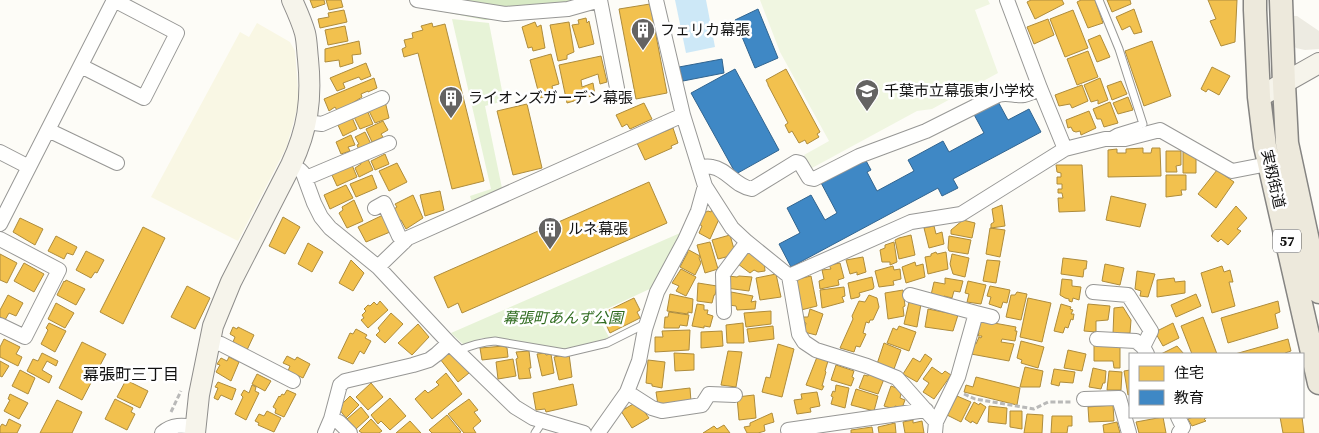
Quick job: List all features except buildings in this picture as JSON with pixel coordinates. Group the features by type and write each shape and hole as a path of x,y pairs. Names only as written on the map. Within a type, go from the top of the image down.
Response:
{"main road":[{"name":"実籾街道","path":"1255,0 1259,97 1268,164 1319,383"},
{"name":"実籾街道","path":"1281,0 1288,142 1319,292"}],"street":[{"path":"0,224 114,0 177,33 144,98 81,66"},
{"path":"162,433 174,426 184,425 195,430 199,395 212,326 231,282 235,264 291,165 299,146 308,112 310,84 305,34 292,0"},
{"path":"417,0 505,14 568,9 600,0 617,88"},
{"path":"656,0 683,115 705,186 732,228 789,276 799,334 804,342 816,350 867,366 897,378 926,410 936,427"},
{"path":"1007,0 1065,149"},
{"path":"1259,97 1319,63"},
{"path":"699,168 711,167 720,170 745,188 752,189 796,162 800,163 809,178 814,179 859,156 926,131 998,95 1005,93 1022,95 1040,88"},
{"path":"306,122 322,124 382,98"},
{"path":"378,267 407,244 408,238 602,156 683,115"},
{"path":"48,130 117,163"},
{"path":"789,276 911,222 961,214 1065,149 1106,139 1125,138 1160,130 1232,171 1268,164"},
{"path":"306,178 389,143"},
{"path":"0,152 30,167"},
{"path":"291,165 300,170 306,178 314,203 321,217 330,228 378,267 453,347 515,407 532,418 584,433"},
{"path":"598,433 627,392 639,361 647,322 657,292 688,233 698,210 705,186"},
{"path":"374,208 384,203 399,236 407,244"},
{"path":"0,239 59,270 25,337 0,325"},
{"path":"724,312 723,274 747,242"},
{"path":"1093,292 1128,295 1151,331 1145,351"},
{"path":"910,295 992,317"},
{"path":"936,427 958,377 976,313"},
{"path":"1097,339 1136,341 1145,351"},
{"path":"209,343 221,344 284,381"},
{"path":"325,433 331,419 340,385 345,381 417,367 453,347"},
{"path":"627,392 652,408 662,411 702,405 709,394 735,395"},
{"path":"1084,399 1119,398 1129,433"},
{"path":"788,430 926,410"},
{"path":"1178,418 1183,427 1179,433"},
{"path":"331,419 339,422 350,433"}],"lane":[{"path":"1099,0 1118,49 1143,124 1117,132 1106,139"},
{"path":"453,347 466,347 494,341 565,353 607,342 647,322"},
{"path":"535,433 543,421"}],"path":[{"path":"952,389 975,399 1034,409 1048,402 1068,403 1084,399"}],"shaded area":[{"path":"1290,16 1297,16 1319,31 1319,49 1305,50 1296,48 1292,43"},
{"path":"257,23 290,42 295,51 299,102 287,146 238,241 151,197 240,32 249,37"}],"green space":[{"path":"413,0 605,0 576,10 531,19 485,20 434,10"},
{"path":"760,0 988,0 990,4 975,10 998,73 932,109 917,111 812,168 804,155 829,141 780,52"},
{"path":"452,19 489,23 504,101 485,106 503,193 473,206 470,196 491,189"},
{"name":"幕張町あんず公園","path":"687,230 656,286 596,314 609,337 597,343 560,350 500,339 482,338 464,345 451,333"}],"water":[{"path":"675,0 706,0 715,47 686,53"}],"place":[{"name":"フェリカ幕張","path":"643,51"},
{"name":"千葉市立幕張東小学校","path":"867,112"},
{"name":"ライオンズガーデン幕張","path":"451,119"},
{"name":"ルネ幕張","path":"550,250"}],"district":[{"name":"幕張町三丁目","path":"131,374"}]}
